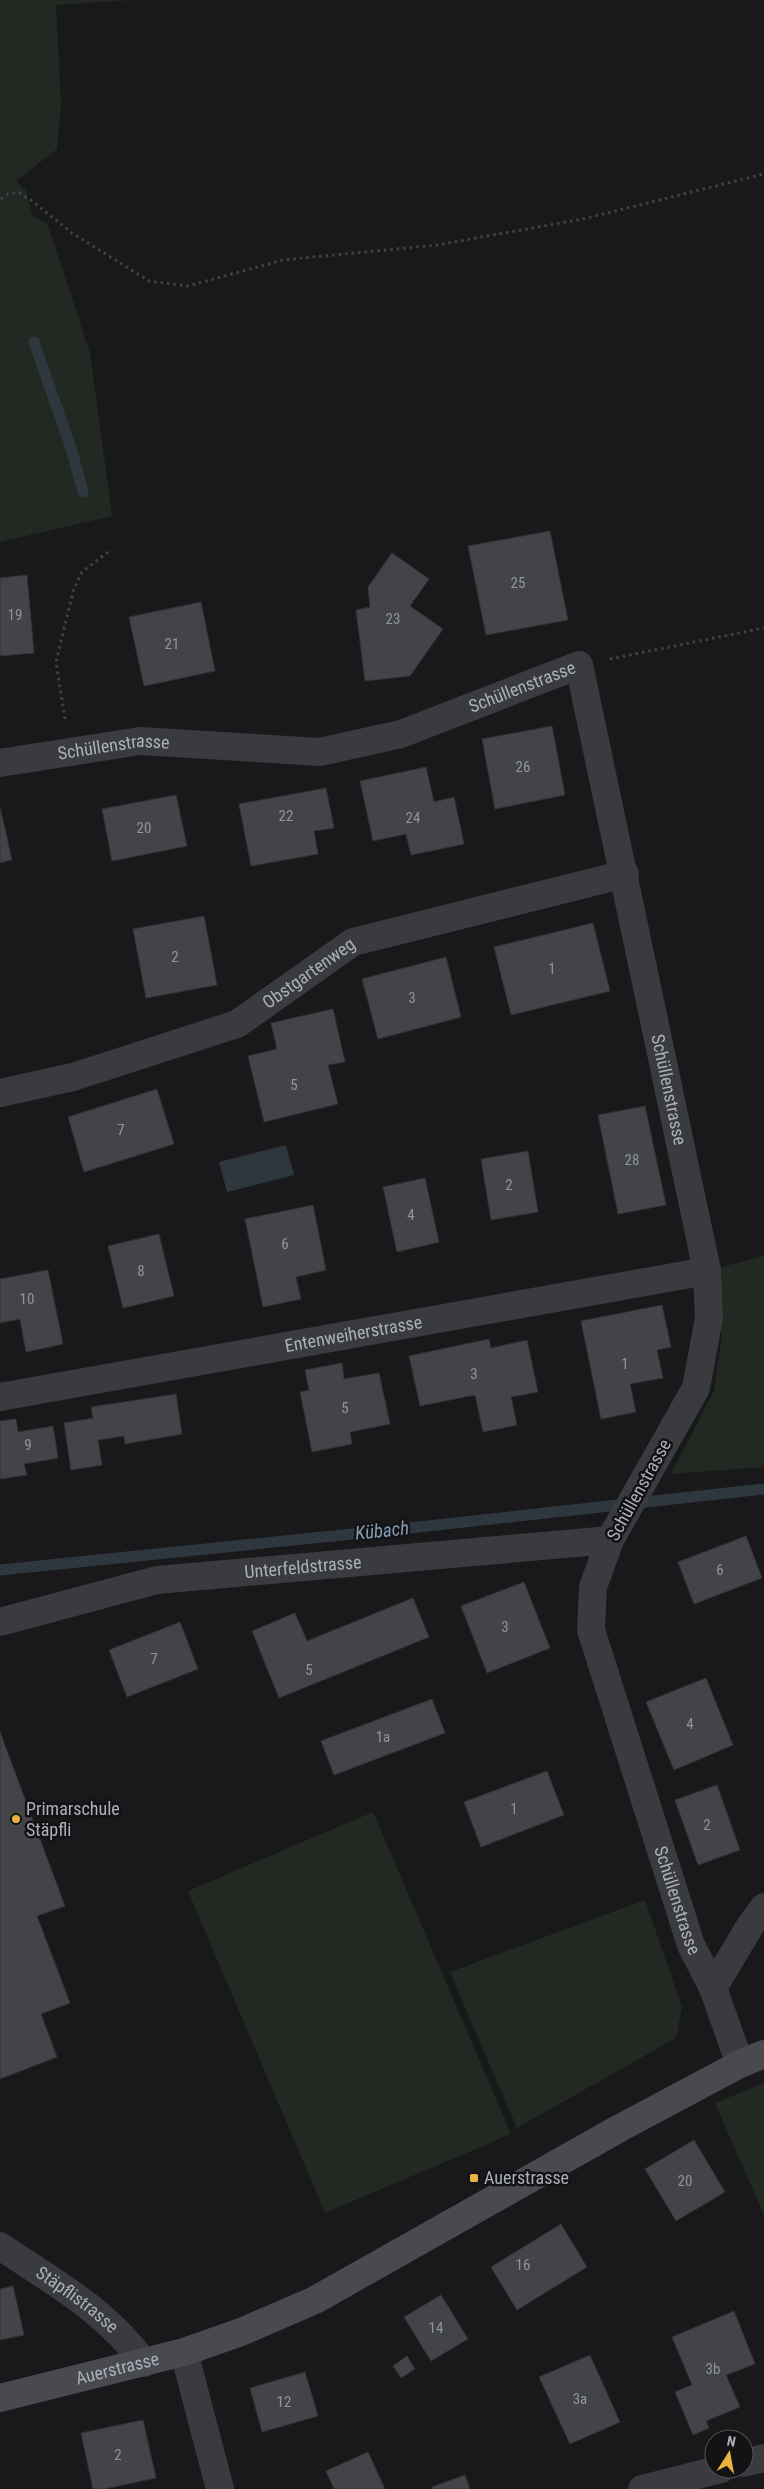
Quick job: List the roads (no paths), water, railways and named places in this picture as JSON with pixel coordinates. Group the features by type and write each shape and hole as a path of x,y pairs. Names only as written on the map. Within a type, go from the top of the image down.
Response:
{"main road":[{"name":"Auerstrasse","path":"0,2398 184,2352 241,2332 315,2300 620,2128 752,2059"}],"street":[{"name":"Schüllenstrasse","path":"0,763 140,741 320,752 401,734 579,665 625,874 707,1271 708,1318 696,1388 614,1533 592,1587 591,1630 691,1945 752,2059"},
{"name":"Obstgartenweg","path":"0,1093 73,1078 237,1024 353,942 625,874"},
{"name":"Entenweiherstrasse","path":"0,1396 707,1271"},
{"name":"Unterfeldstrasse","path":"0,1622 157,1580 614,1533"},
{"path":"713,1988 750,1926 764,1907"},
{"name":"Stäpflistrasse","path":"0,2246 95,2309 128,2340 144,2363"},
{"path":"184,2352 220,2489"},
{"path":"643,2489 704,2473"}],"waterway":[{"path":"34,342 72,451 83,492"},
{"name":"Kübach","path":"0,1570 764,1489"}],"place":[{"name":"Primarschule Stäpfli","path":"16,1819"},
{"name":"Auerstrasse","path":"474,2178"}]}
